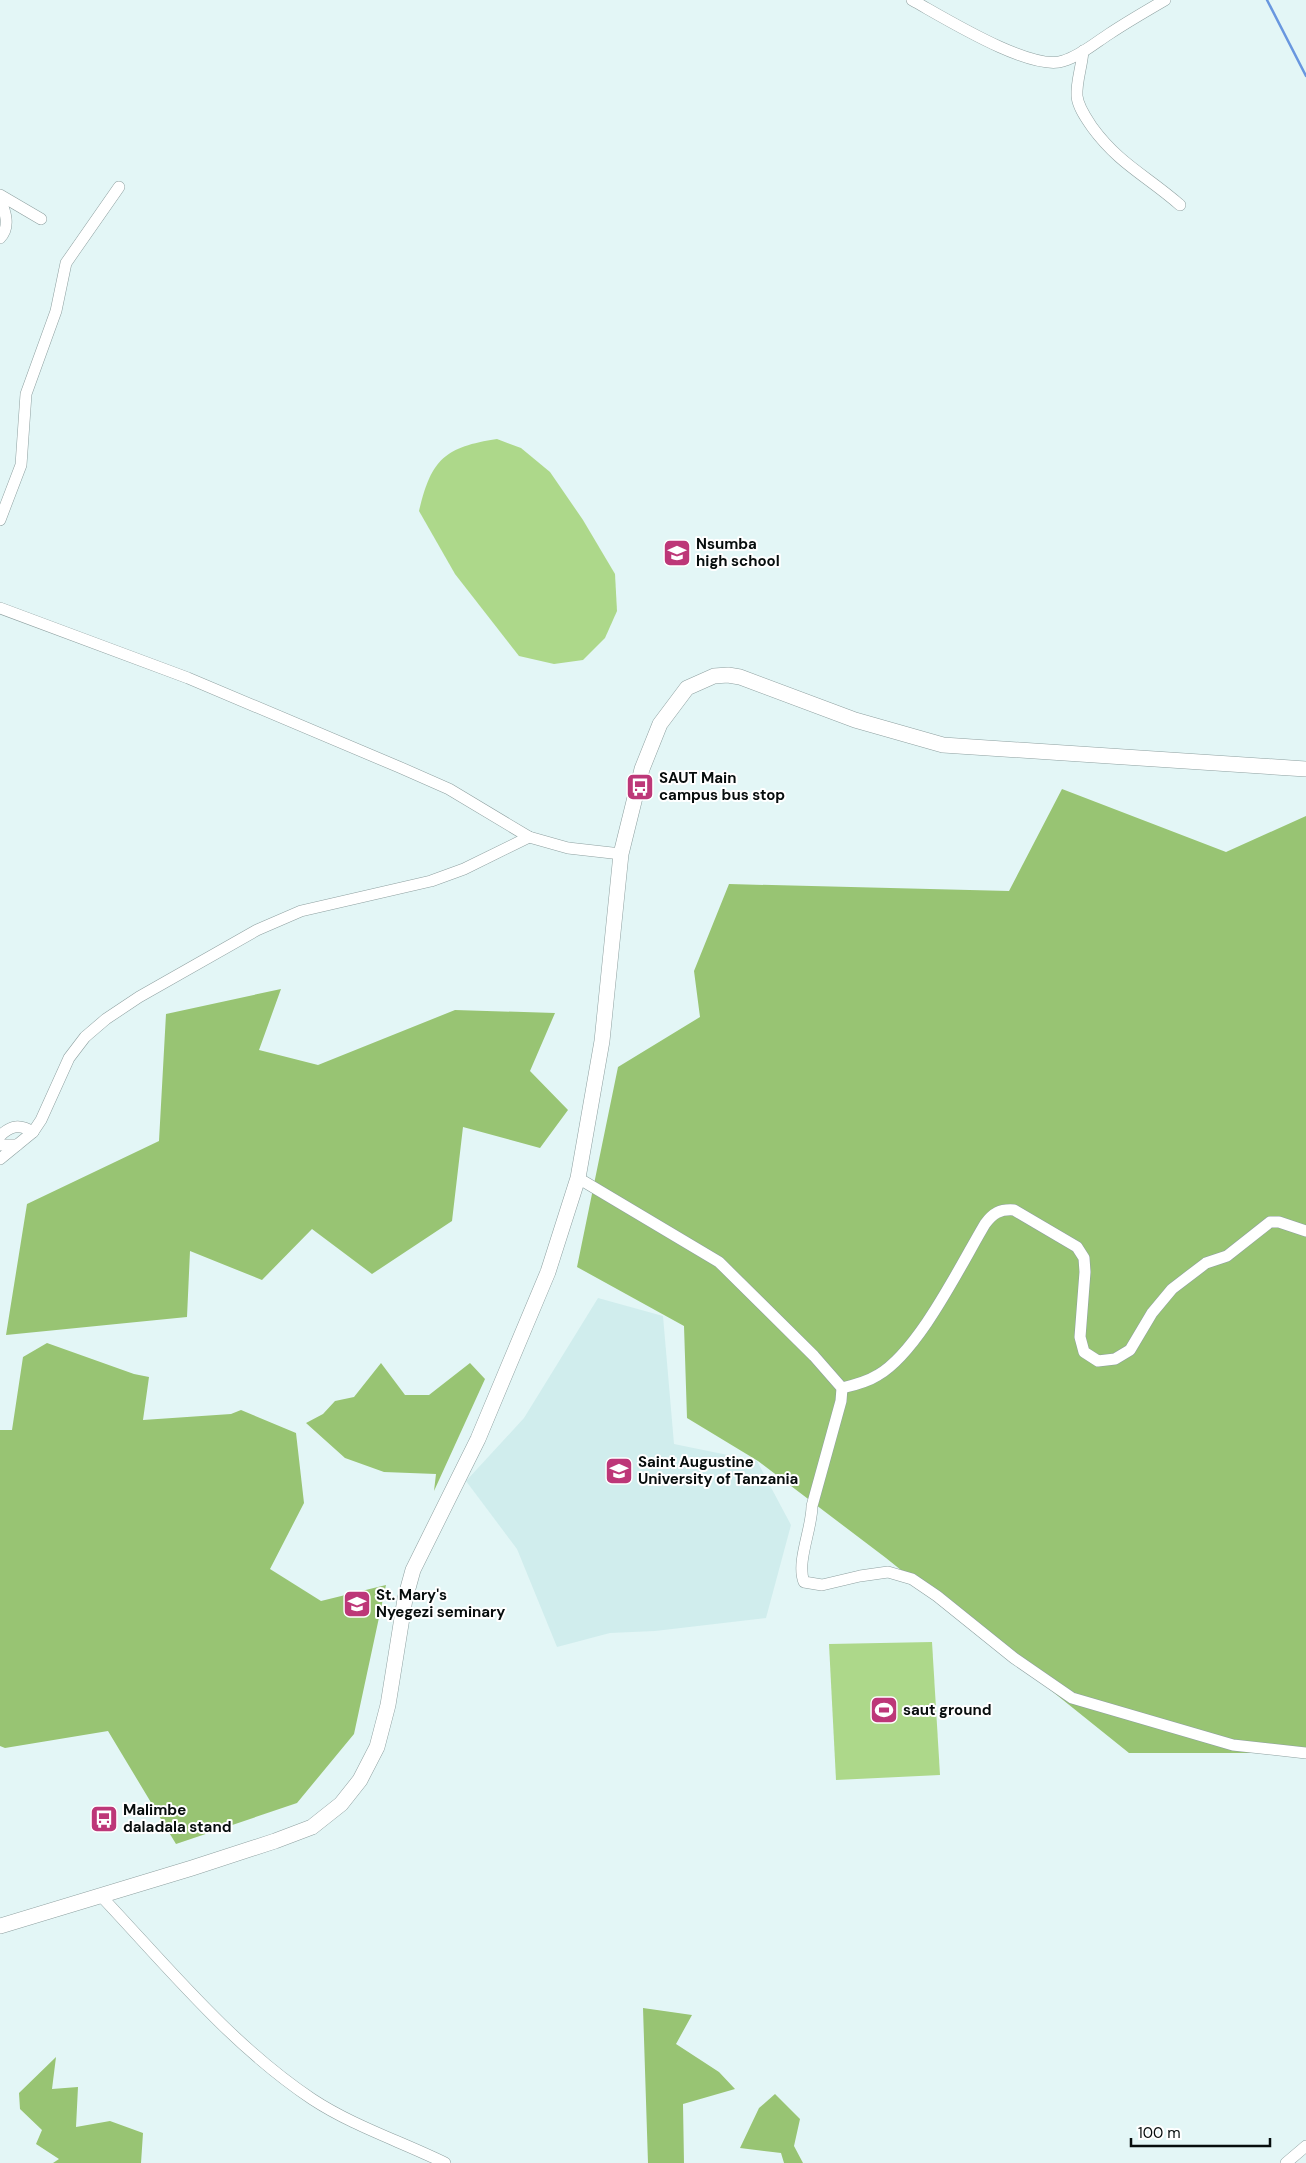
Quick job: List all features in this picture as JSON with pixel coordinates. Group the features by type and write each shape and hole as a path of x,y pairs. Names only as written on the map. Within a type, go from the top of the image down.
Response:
{"main road":[{"path":"0,1926 266,1844 312,1826 341,1804 360,1780 377,1747 388,1705 410,1577 478,1439 548,1272 578,1178 602,1042 621,854 642,769 660,724 687,688 714,676 728,675 755,681 855,720 943,745 1306,769"}],"street":[{"path":"912,0 1025,57 1054,63 1065,61 1083,51 1165,0"},
{"path":"1083,51 1076,94 1086,118 1106,147 1129,168 1156,184 1180,205"},
{"path":"0,520 21,466 26,394 56,310 66,263 119,187"},
{"path":"0,197 42,219"},
{"path":"0,197 6,217 4,234 0,238"},
{"path":"0,608 188,678 399,767 449,789 529,838 568,848 621,854"},
{"path":"0,1159 32,1132 42,1120 69,1058 85,1037 106,1019 139,998 257,930 301,911 431,881 464,869 529,838"},
{"path":"0,1136 6,1130 17,1126 24,1126 32,1132"},
{"path":"0,1145 17,1145"},
{"path":"578,1178 719,1262 814,1356 842,1388 841,1400 824,1456 812,1506 812,1518 801,1567 804,1582 822,1585 888,1572 912,1579 937,1596 1014,1658 1072,1698 1233,1744 1275,1751 1306,1753"},
{"path":"842,1388 862,1384 879,1375 899,1358 924,1325 984,1224 992,1214 1003,1210 1014,1210 1077,1247 1084,1258 1086,1272 1080,1337 1084,1352 1098,1361 1115,1359 1130,1350 1152,1313 1172,1288 1206,1262 1227,1256 1270,1222 1279,1222 1306,1232"},
{"path":"100,1894 184,1984 260,2061 313,2099 352,2122 445,2163"},
{"path":"1286,2163 1306,2146"}],"shaded area":[{"name":"Saint Augustine University of Tanzania","path":"598,1298 663,1316 674,1444 757,1461 791,1525 766,1618 655,1631 610,1633 557,1647 517,1549 466,1481 524,1418"}],"green space":[{"path":"497,439 521,448 550,472 583,520 615,574 617,611 605,638 583,660 554,664 519,656 455,574 419,511 429,479 435,467 443,458 465,446"},
{"path":"1062,789 1226,852 1306,816 1306,1753 1129,1753 886,1558 758,1461 687,1418 684,1326 577,1267 618,1067 700,1017 694,971 729,884 1009,891"},
{"path":"281,989 259,1050 318,1065 455,1010 555,1013 530,1071 568,1110 540,1148 463,1127 452,1221 372,1274 312,1229 262,1280 190,1251 187,1317 6,1335 27,1204 159,1141 166,1014"},
{"path":"47,1343 134,1374 149,1377 143,1420 231,1414 241,1410 296,1433 304,1503 270,1569 321,1601 386,1585 354,1734 297,1803 176,1844 108,1731 5,1748 0,1746 0,1430 12,1430 23,1357"},
{"path":"381,1363 405,1395 429,1395 470,1363 485,1379 434,1491 436,1474 384,1472 345,1458 306,1423 323,1414 335,1401 354,1397"},
{"name":"saut ground","path":"932,1642 940,1775 836,1780 829,1644"},
{"path":"643,2008 692,2015 676,2044 719,2072 735,2089 683,2104 684,2163 648,2163"},
{"path":"56,2057 52,2089 78,2087 76,2127 110,2121 143,2133 141,2163 53,2163 59,2159 36,2144 42,2130 20,2109 19,2093"},
{"path":"775,2094 800,2119 794,2146 803,2163 784,2163 781,2153 740,2148 759,2108"}],"waterway":[{"path":"1267,0 1306,76"}],"place":[{"name":"Nsumba high school","path":"677,553"},
{"name":"SAUT Main campus bus stop","path":"640,787"},
{"name":"Saint Augustine University of Tanzania","path":"619,1471"},
{"name":"St. Mary's Nyegezi seminary","path":"357,1604"},
{"name":"saut ground","path":"884,1710"},
{"name":"Malimbe daladala stand","path":"104,1819"}]}
